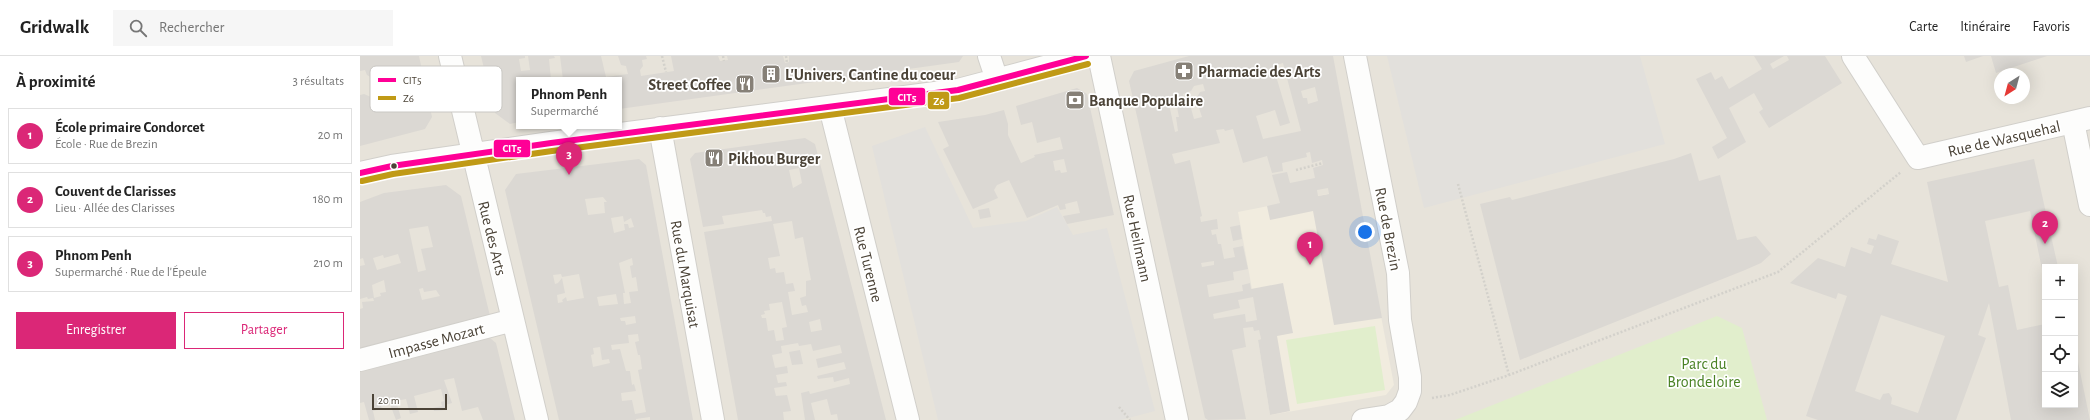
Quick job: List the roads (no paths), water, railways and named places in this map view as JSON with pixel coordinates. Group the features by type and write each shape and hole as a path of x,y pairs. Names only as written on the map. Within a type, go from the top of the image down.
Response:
{"street":[{"name":"Rue des Arts","path":"450,56 452,66"},
{"path":"989,56 997,80"},
{"path":"360,173 392,166 660,128 958,90 1086,56"},
{"name":"Rue Heilmann","path":"1099,56 1177,420"},
{"name":"Rue de Brezin","path":"1355,56 1398,273 1400,320 1410,377 1410,391 1406,402 1400,410 1389,416 1363,420"},
{"name":"Rue de Wasquehal","path":"1853,56 1918,158 2081,120"},
{"name":"Rue Turenne","path":"830,107 908,420"},
{"name":"Rue des Arts","path":"463,112 537,420"},
{"path":"2081,120 2090,204"},
{"name":"Rue du Marquisat","path":"660,128 713,420"},
{"name":"Impasse Mozart","path":"360,360 513,320"}],"place":[{"name":"Pharmacie des Arts","path":"1184,71"},
{"name":"L'Univers, Cantine du coeur","path":"771,74"},
{"name":"Street Coffee","path":"745,84"},
{"name":"Banque Populaire","path":"1075,100"},
{"name":"Pikhou Burger","path":"714,158"},
{"name":"Phnom Penh","path":"569,175"},
{"name":"Couvent de Clarisses","path":"2045,244"},
{"name":"École primaire Condorcet","path":"1310,265"}],"park label":[{"name":"Parc du Brondeloire","path":"1704,372"}]}
